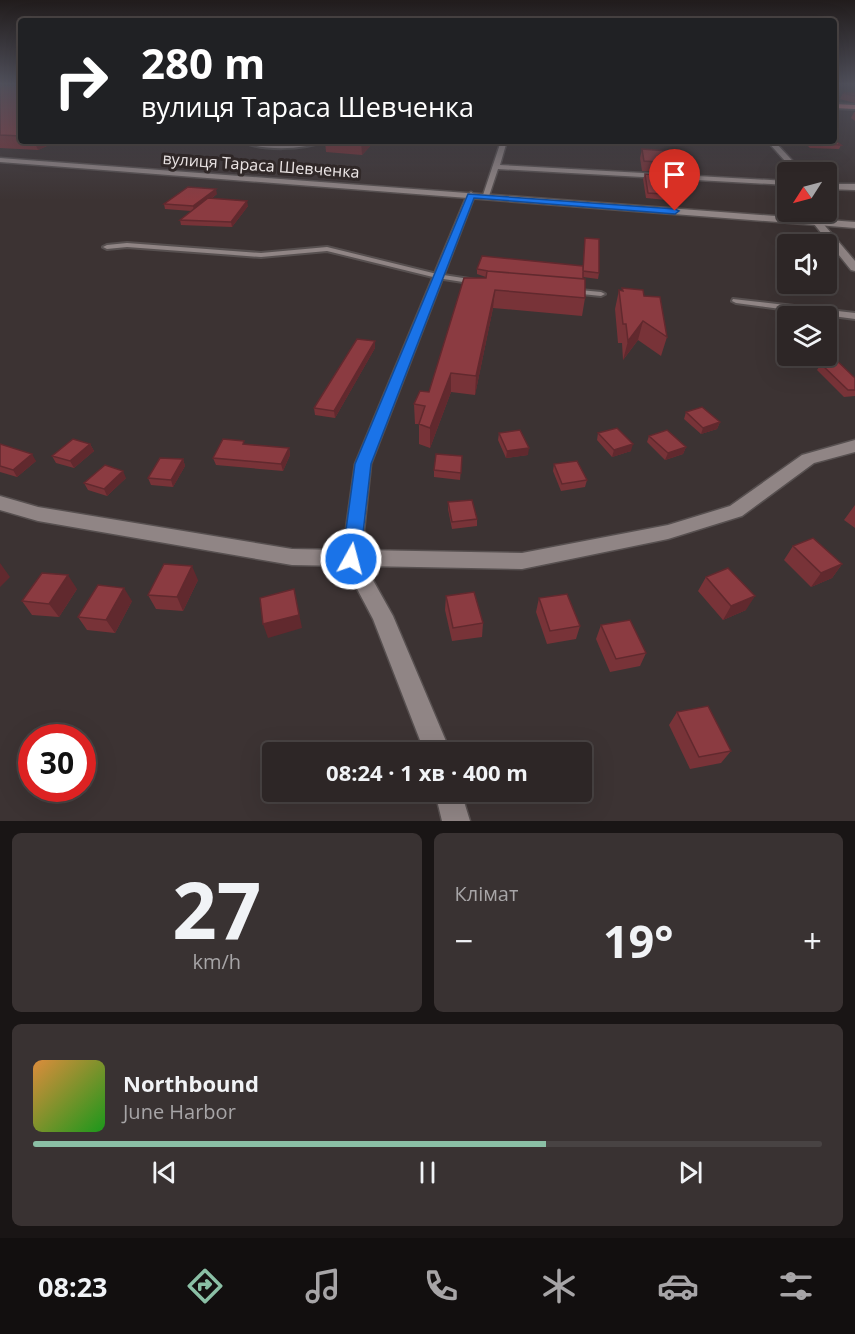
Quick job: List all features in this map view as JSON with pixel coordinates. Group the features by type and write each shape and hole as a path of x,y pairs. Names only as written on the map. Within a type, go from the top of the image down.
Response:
{"street":[{"path":"434,742 382,616 351,559 363,464 437,276 478,196 497,167 503,144"},
{"path":"773,144 790,162"},
{"name":"вулиця Тараса Шевченка","path":"0,160 777,219"},
{"path":"497,167 777,182"},
{"path":"837,186 855,187"},
{"path":"817,222 855,268"},
{"name":"вулиця Тараса Шевченка","path":"817,222 855,225"},
{"path":"0,503 38,514 292,557 522,561 668,532 736,511 808,459 855,446"},
{"path":"451,802 456,821"}],"lane":[{"path":"252,144 293,146 305,144"},
{"path":"107,247 127,245 261,255 327,249 437,276 490,284"},
{"path":"568,291 602,294"},
{"path":"736,301 855,316"}],"building":[{"path":"0,123 18,123 18,136 0,135"},
{"path":"642,149 668,151 671,163 644,161"},
{"path":"645,174 673,176 678,195 648,193"},
{"path":"188,187 216,189 193,206 164,204"},
{"path":"208,198 247,201 231,222 180,220"},
{"path":"585,238 599,239 599,273 583,271"},
{"path":"482,256 583,266 583,279 477,269"},
{"path":"487,271 585,279 585,298 495,290 476,376 451,373 430,428 419,424 425,406 414,404 420,391 429,392 464,278 486,278"},
{"path":"622,288 643,290 644,296 660,297 667,337 643,321 628,341 626,324 623,324 619,290 623,291"},
{"path":"357,339 375,341 334,411 314,408"},
{"path":"837,361 855,378 855,390 848,390 823,366 837,366"},
{"path":"702,407 720,422 703,428 686,412"},
{"path":"617,428 633,444 614,450 598,433"},
{"path":"520,430 529,448 507,451 499,433"},
{"path":"667,430 686,447 668,453 649,436"},
{"path":"73,439 90,444 70,461 52,456"},
{"path":"223,439 244,441 243,444 289,448 281,464 213,458"},
{"path":"0,444 32,454 13,470 0,466"},
{"path":"436,454 462,456 461,473 434,470"},
{"path":"160,458 183,459 171,480 148,478"},
{"path":"577,461 587,480 562,484 554,464"},
{"path":"105,465 123,471 104,489 84,483"},
{"path":"472,500 477,519 452,522 448,502"},
{"path":"813,538 842,564 821,573 793,546"},
{"path":"164,564 192,566 177,597 148,595"},
{"path":"728,568 755,596 731,606 706,577"},
{"path":"42,573 68,575 49,604 22,601"},
{"path":"98,585 124,588 106,620 78,617"},
{"path":"294,589 299,615 263,624 260,598"},
{"path":"474,592 483,623 453,628 446,596"},
{"path":"567,594 580,626 550,631 539,598"},
{"path":"630,620 646,653 616,659 601,625"},
{"path":"708,706 731,751 699,757 677,712"}],"route":[{"path":"351,559 363,464 471,195 675,211"}]}
